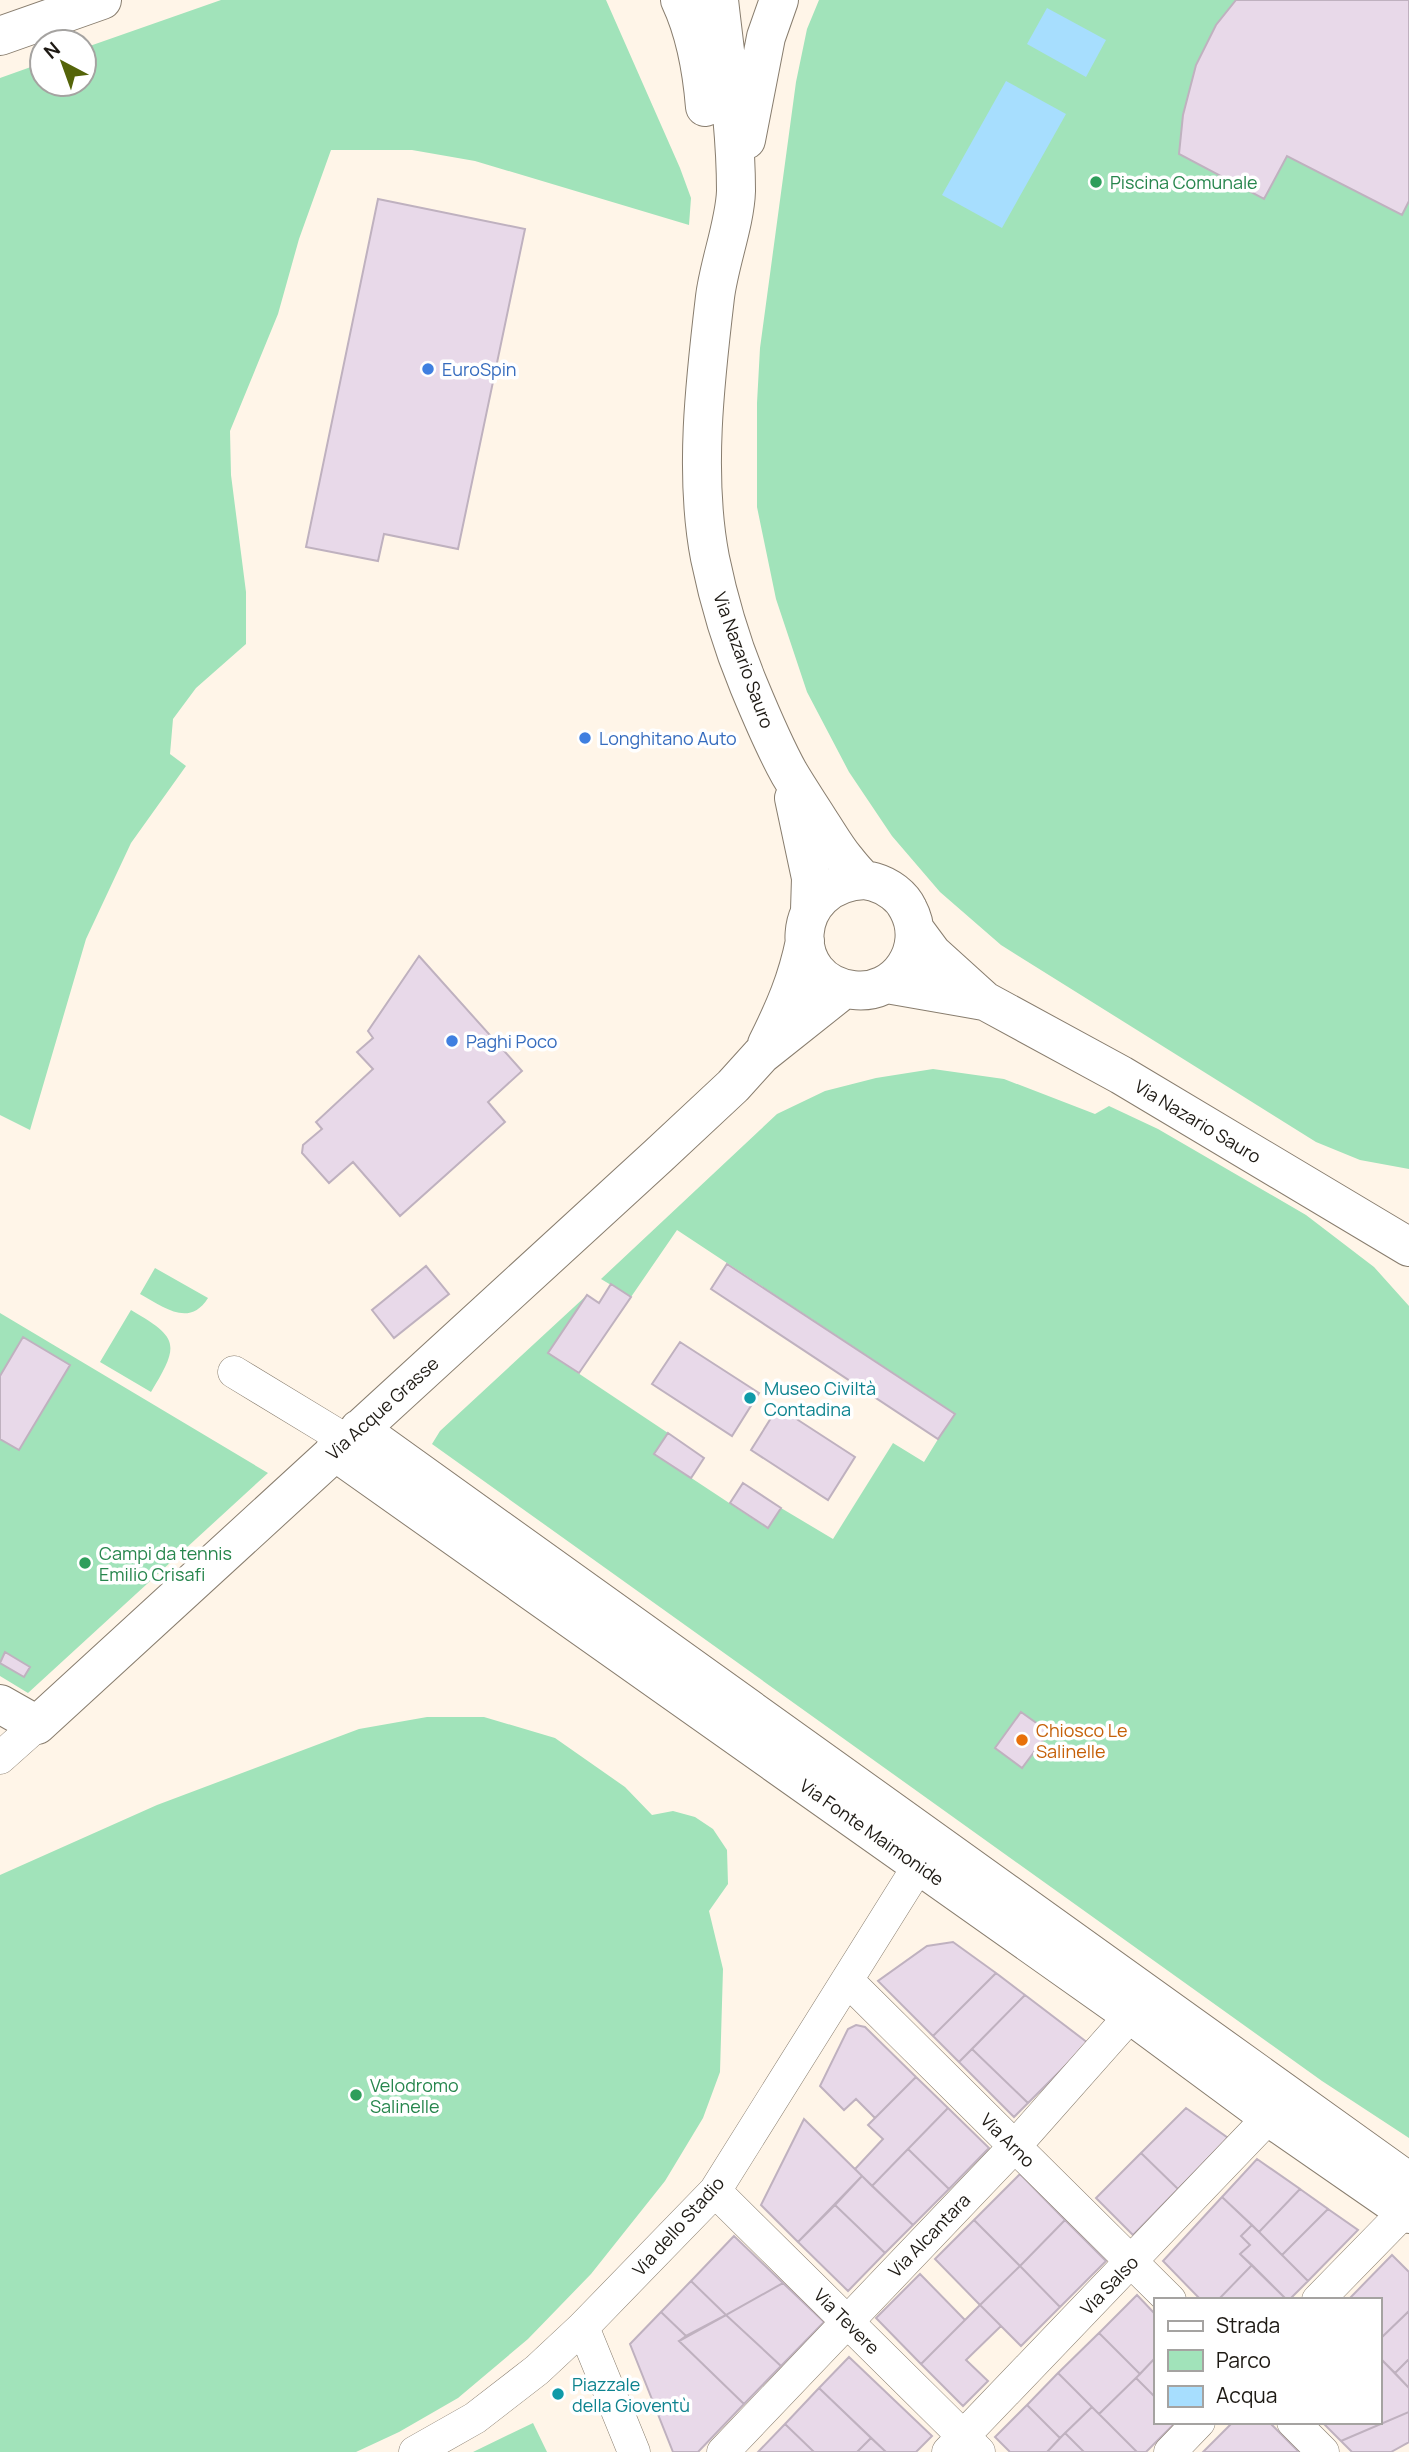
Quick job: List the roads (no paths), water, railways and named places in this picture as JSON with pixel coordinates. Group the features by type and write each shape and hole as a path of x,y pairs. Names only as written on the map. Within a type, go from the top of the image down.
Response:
{"street":[{"path":"0,36 102,0"},
{"path":"680,0 689,19 702,72 711,170 715,295"},
{"path":"719,0 736,194"},
{"path":"715,295 766,37 779,0"},
{"name":"Via Nazario Sauro","path":"715,295 702,436 703,497 709,555 722,610 749,686 788,772"},
{"path":"788,772 843,857 864,880"},
{"path":"761,1055 787,1005 798,974 807,925 810,878 804,838 788,772"},
{"path":"915,930 913,951 908,961 887,984 866,990 844,989 825,979 811,962 807,925 816,901 833,887 864,880 885,886 903,900 915,930 932,953 985,1001"},
{"path":"887,984 985,1001"},
{"path":"761,1055 844,989"},
{"name":"Via Nazario Sauro","path":"985,1001 1121,1075 1400,1235"},
{"name":"Via Acque Grasse","path":"0,1758 733,1086 761,1055"},
{"name":"Via Fonte Maimonide","path":"234,1372 346,1440 927,1854 1408,2202"},
{"path":"0,1704 37,1725"},
{"name":"Via Fonte Maimonide","path":"927,1854 1131,2015 1269,2117 1408,2202"},
{"name":"Via dello Stadio","path":"415,2452 475,2418 537,2370 583,2327 715,2191 927,1854"},
{"name":"Via Arno","path":"847,1980 1168,2298"},
{"name":"Via Alcantara","path":"723,2452 1015,2146 1131,2015"},
{"name":"Via Salso","path":"963,2447 1269,2117"},
{"name":"Via Tevere","path":"715,2191 847,2322 963,2447"},
{"path":"1320,2298 1408,2202"},
{"path":"583,2327 634,2452"},
{"path":"1170,2452 1197,2424"},
{"path":"1295,2424 1323,2452"}],"water":[{"path":"1047,8 1106,40 1086,77 1027,44"},
{"path":"1006,81 1066,114 1002,228 942,195"}],"place":[{"name":"Piscina Comunale","path":"1096,182"},
{"name":"EuroSpin","path":"428,369"},
{"name":"Longhitano Auto","path":"585,738"},
{"name":"Paghi Poco","path":"452,1041"},
{"name":"Museo Civiltà Contadina","path":"750,1398"},
{"name":"Campi da tennis Emilio Crisafi","path":"85,1563"},
{"name":"Chiosco Le Salinelle","path":"1022,1740"},
{"name":"Velodromo Salinelle","path":"356,2095"},
{"name":"Piazzale della Gioventù","path":"558,2394"}]}
